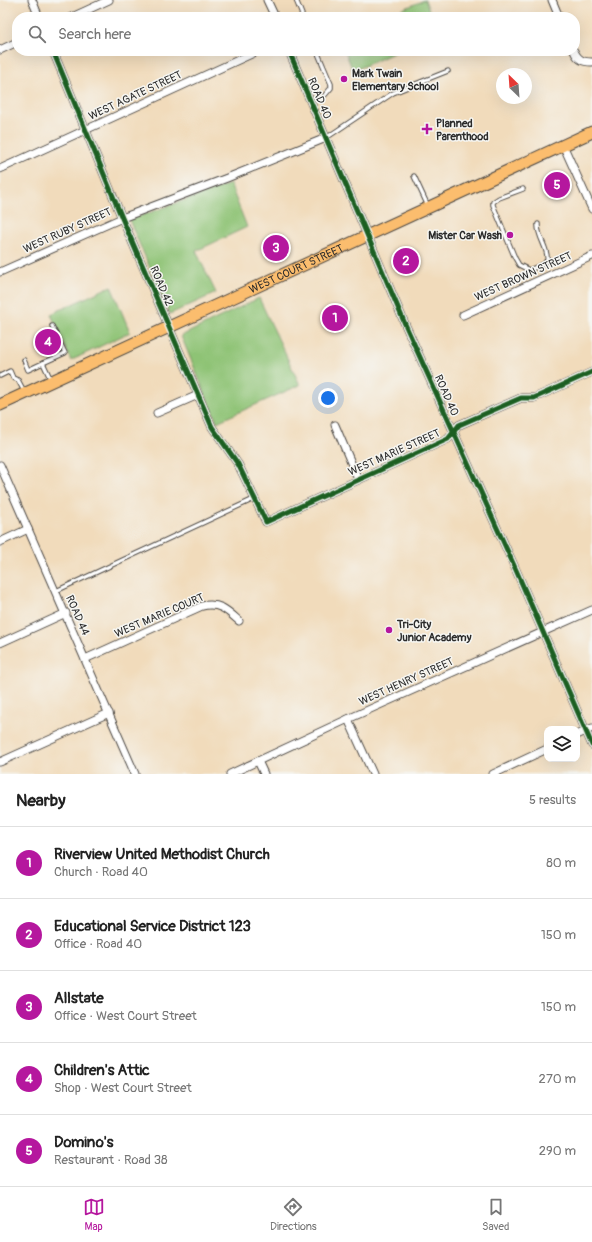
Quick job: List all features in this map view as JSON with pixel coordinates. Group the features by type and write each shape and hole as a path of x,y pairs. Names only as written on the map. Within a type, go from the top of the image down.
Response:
{"main road":[{"name":"WEST COURT STREET","path":"0,405 169,328 563,144 592,132"}],"street":[{"path":"32,0 38,12"},
{"path":"83,12 109,0"},
{"path":"267,0 273,12"},
{"path":"552,0 557,12"},
{"path":"0,50 12,44"},
{"name":"ROAD 42","path":"55,56 122,218 212,427 238,464 266,522"},
{"name":"WEST AGATE STREET","path":"0,169 247,56"},
{"name":"ROAD 40","path":"291,56 405,324 543,633 589,730 592,745"},
{"path":"576,56 582,61 592,62"},
{"name":"WEST RUBY STREET","path":"0,272 122,218 228,178 326,138"},
{"path":"563,144 592,209"},
{"name":"WEST BROWN STREET","path":"463,315 592,256"},
{"name":"WEST MARIE STREET","path":"266,522 448,439 459,425 521,398 534,398 592,372"},
{"path":"157,414 198,395"},
{"path":"335,425 358,479"},
{"name":"ROAD 44","path":"0,465 66,613 135,774"},
{"path":"0,542 28,529"},
{"name":"WEST MARIE COURT","path":"85,659 202,606 211,604 218,605 239,621"},
{"name":"WEST HENRY STREET","path":"230,774 348,719 592,610"},
{"path":"0,643 66,613"},
{"path":"0,762 108,713"},
{"path":"348,719 373,774"},
{"path":"493,774 544,750"},
{"path":"258,761 264,774"}],"lane":[{"path":"296,0 301,12"},
{"path":"319,56 331,84 331,88 325,95"},
{"path":"326,138 393,93 448,71"},
{"path":"414,176 428,207"},
{"path":"523,189 499,198 493,202 493,205 515,258 519,265 526,270 534,269 544,264 548,260 537,231 538,224"},
{"path":"24,360 28,370 65,353 52,326"},
{"path":"43,363 51,381"},
{"path":"0,376 10,371 13,378 18,380 25,393"},
{"path":"56,591 255,499"}],"green space":[{"path":"425,0 430,12 396,12"},
{"path":"347,56 387,56 353,71"},
{"path":"230,184 247,227 196,251 216,293 170,314 129,220"},
{"path":"111,286 130,332 71,361 51,314"},
{"path":"259,298 300,385 217,422 181,336"}],"cycle path":[{"path":"55,56 122,218 212,427 238,464 266,522 448,439 459,425 521,398 534,398 592,372"},
{"path":"291,56 405,324 516,570 592,745"}],"place":[{"name":"Mark Twain Elementary School","path":"344,79"},
{"name":"Planned Parenthood","path":"427,129"},
{"name":"Domino's","path":"557,185"},
{"name":"Mister Car Wash","path":"510,235"},
{"name":"Allstate","path":"276,248"},
{"name":"Educational Service District 123","path":"406,261"},
{"name":"Riverview United Methodist Church","path":"335,318"},
{"name":"Children's Attic","path":"48,342"},
{"name":"Tri-City Junior Academy","path":"389,630"}]}
